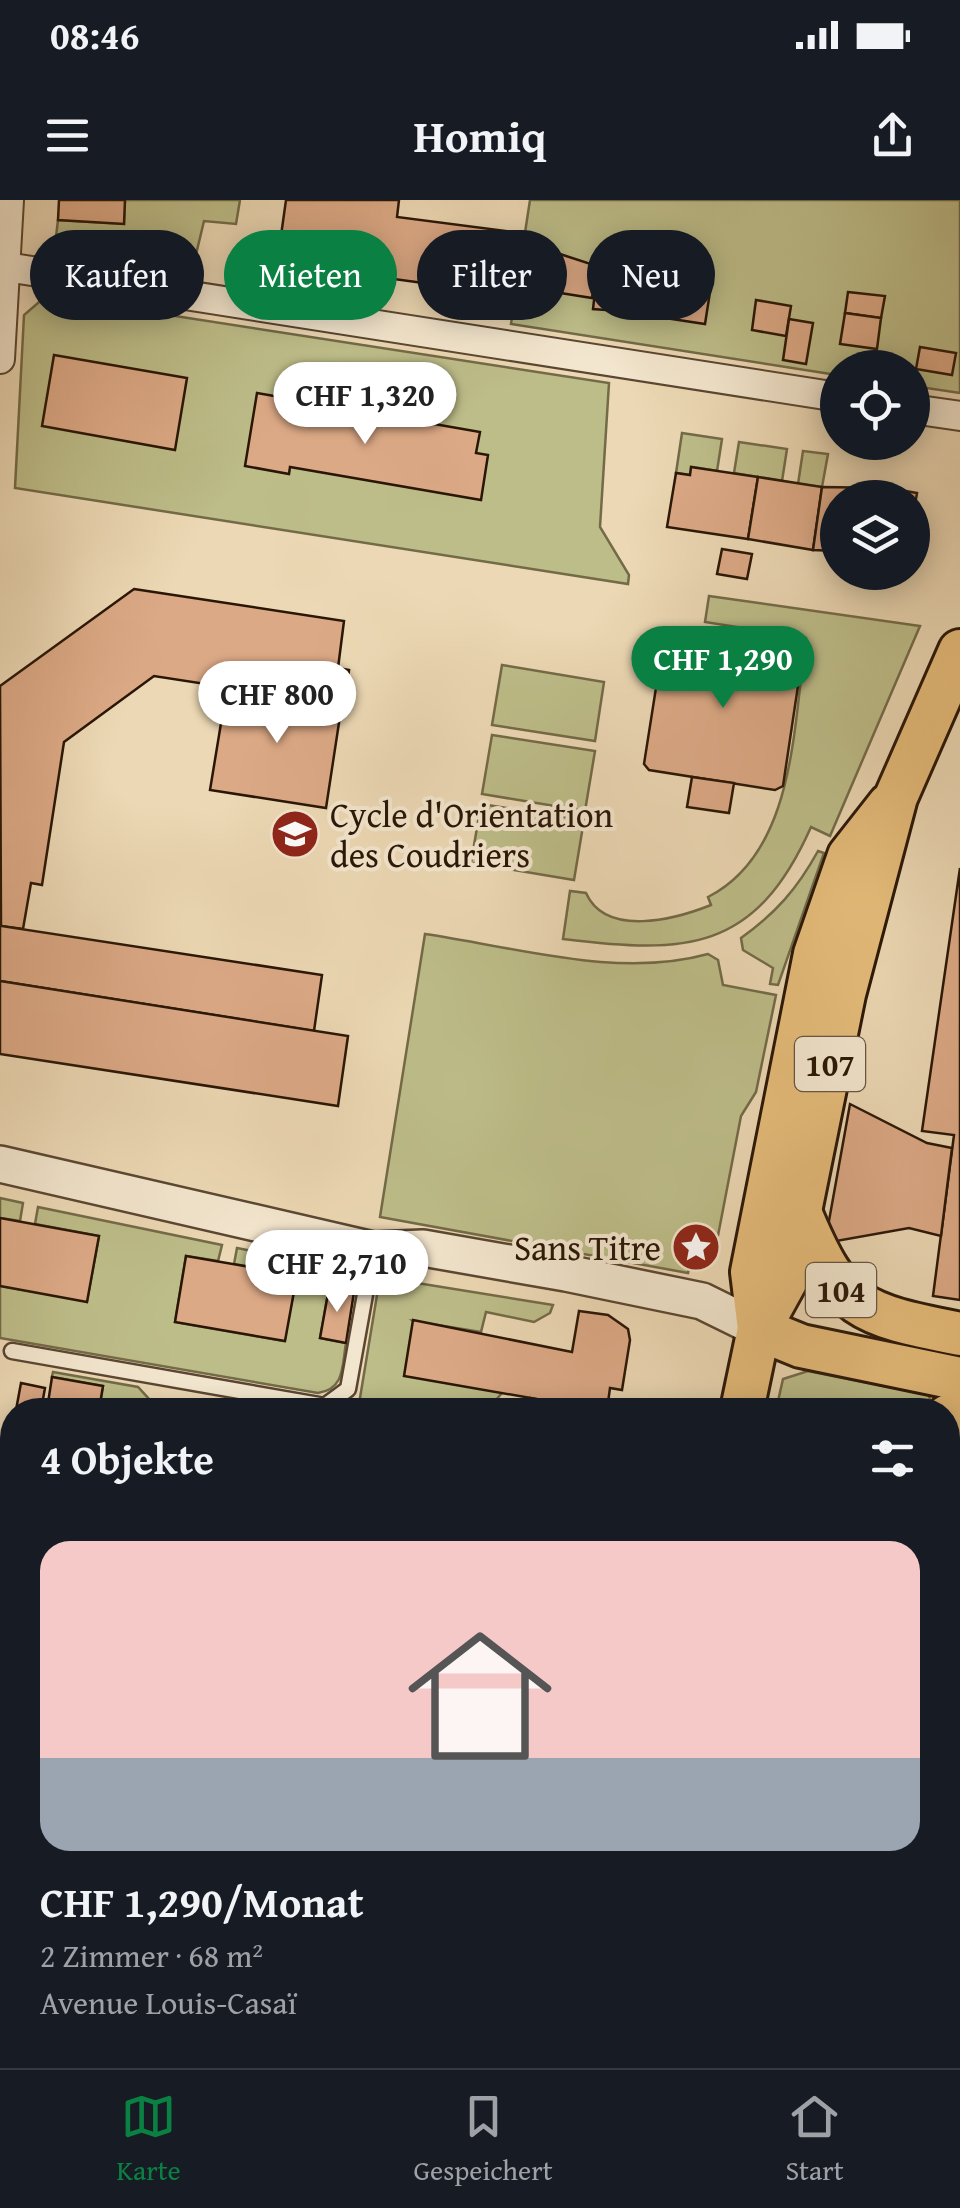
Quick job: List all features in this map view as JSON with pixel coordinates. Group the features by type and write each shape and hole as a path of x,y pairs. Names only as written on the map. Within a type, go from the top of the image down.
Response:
{"main road":[{"name":"107","path":"745,1398 760,1329 786,1280 850,966 896,797 960,651"},
{"name":"107","path":"760,1329 752,1272 815,954 849,856 861,836 896,797"},
{"name":"104","path":"800,1212 832,1278 858,1306 888,1319 960,1334"},
{"name":"104","path":"760,1329 801,1346 960,1379"}],"street":[{"path":"0,359 9,200"},
{"path":"6,267 820,394"},
{"path":"930,412 960,416"},
{"path":"0,1164 373,1250 423,1248 702,1301 760,1329"}],"lane":[{"path":"335,1398 348,1388 373,1250"},
{"path":"12,1351 279,1398"}],"green space":[{"path":"125,200 240,200 236,224 204,221 202,230 57,230 58,220 124,224"},
{"path":"530,200 960,200 960,393 930,389 930,350 820,350 820,372 511,324 512,320 567,320 567,230 525,230"},
{"path":"30,310 30,320 201,320 609,383 600,527 629,575 628,584 15,488 24,315"},
{"path":"682,433 722,439 717,471 692,467 690,475 676,473"},
{"path":"739,442 787,449 782,481 734,473"},
{"path":"803,451 820,453 820,460 827,460 820,487 798,484"},
{"path":"709,596 920,626 830,836 811,827 789,869 766,900 740,922 712,936 681,943 646,946 563,939 570,891 586,893 609,916 625,920 661,919 711,905 708,897 737,877 759,850 774,818 792,746 806,638 705,622"},
{"path":"502,665 604,682 595,741 492,725"},
{"path":"492,735 595,751 585,811 482,794"},
{"path":"481,804 584,820 574,880 471,863"},
{"path":"818,851 824,853 778,985 770,984 773,968 743,950 741,938 785,899"},
{"path":"425,934 603,962 674,961 708,954 718,960 723,985 776,995 756,1092 741,1116 716,1246 695,1244 688,1273 380,1217"},
{"path":"0,1198 23,1203 20,1221 0,1218"},
{"path":"38,1207 222,1245 218,1261 186,1256 175,1322 284,1341 297,1275 234,1264 237,1248 333,1267 320,1338 346,1343 338,1381 318,1393 0,1338 0,1286 87,1301 99,1236 35,1224"},
{"path":"380,1277 553,1305 550,1313 534,1322 486,1312 481,1332 413,1321 502,1393 498,1398 360,1398"},
{"path":"808,1371 930,1398 779,1398 783,1379"},
{"path":"53,1372 138,1387 148,1398 101,1398 103,1386 52,1377"}],"building":[{"path":"59,200 125,200 124,224 58,220"},
{"path":"286,200 399,200 397,217 498,230 417,230 417,282 397,279 397,230 282,230"},
{"path":"567,256 587,263 587,297 567,294"},
{"path":"848,292 885,296 881,318 845,313"},
{"path":"756,300 791,306 786,336 752,330"},
{"path":"845,313 881,318 877,349 840,344"},
{"path":"789,319 813,323 806,364 783,360"},
{"path":"920,347 956,353 952,375 930,371 930,350 919,350"},
{"path":"54,355 187,378 175,450 42,426"},
{"path":"257,393 480,432 476,453 488,455 481,500 290,467 289,474 245,466"},
{"path":"691,467 758,477 748,539 667,527 676,473 690,475"},
{"path":"758,477 820,487 813,550 748,539"},
{"path":"820,501 820,550 813,550"},
{"path":"722,549 752,554 747,579 717,574"},
{"path":"134,589 344,621 338,668 349,670 346,695 299,686 296,698 154,676 64,742 42,885 31,883 23,929 1,926 0,686"},
{"path":"671,633 796,652 802,659 783,786 775,790 649,770 644,764 664,637"},
{"path":"299,686 321,690 320,699 342,703 326,808 210,790 227,687 296,698"},
{"path":"692,777 734,783 729,813 687,807"},
{"path":"960,868 960,1300 933,1296 954,1135 922,1131"},
{"path":"0,913 1,926 322,975 314,1031 0,981"},
{"path":"0,981 348,1036 338,1106 0,1054"},
{"path":"850,1104 927,1143 952,1148 941,1236 909,1228 825,1243"},
{"path":"0,1218 99,1236 87,1302 0,1286"},
{"path":"186,1256 297,1275 285,1341 175,1322"},
{"path":"329,1288 354,1292 346,1343 320,1338"},
{"path":"579,1311 608,1315 628,1329 630,1340 622,1390 610,1388 609,1398 531,1398 404,1376 413,1320 572,1352"},
{"path":"52,1377 103,1386 101,1398 49,1398"},
{"path":"21,1383 45,1388 43,1398 18,1398"}],"place":[{"name":"Cycle d'Orientation des Coudriers","path":"295,834"},
{"name":"Sans Titre","path":"696,1247"}]}
